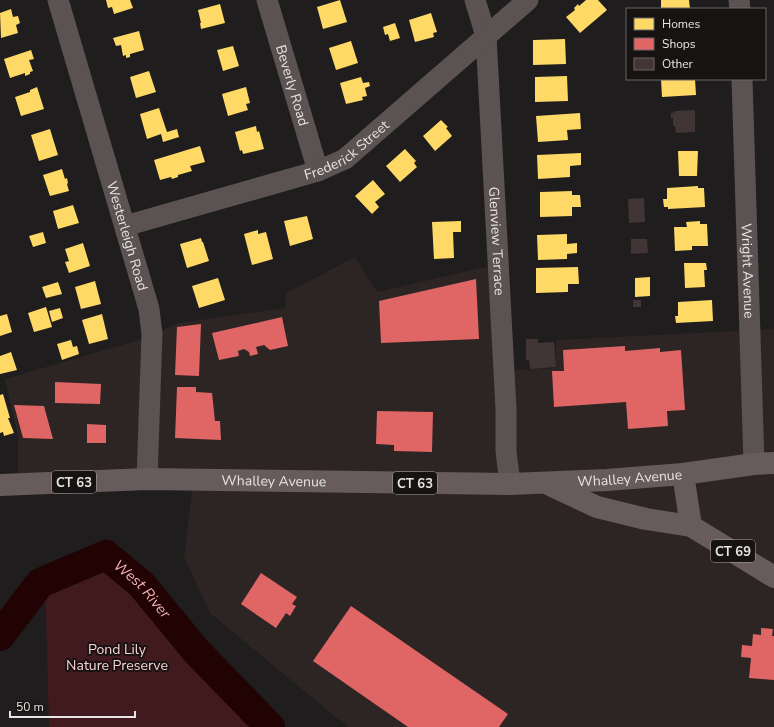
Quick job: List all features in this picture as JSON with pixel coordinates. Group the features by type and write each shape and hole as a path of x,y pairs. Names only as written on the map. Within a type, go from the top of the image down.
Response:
{"main road":[{"name":"CT 63","path":"683,474 764,463"},
{"name":"Whalley Avenue","path":"0,485 147,479 510,484 683,474 691,526"},
{"name":"Whalley Avenue","path":"547,483 597,507 646,519 691,526 774,576"}],"street":[{"name":"Westerleigh Road","path":"58,0 150,309 152,334 147,479"},
{"name":"Beverly Road","path":"267,0 318,171"},
{"name":"Glenview Terrace","path":"475,0 486,36 506,409 506,451 510,484"},
{"name":"Frederick Street","path":"125,226 318,171 345,159 528,0"},
{"name":"Wright Avenue","path":"742,80 764,463"}],"shaded area":[{"path":"355,257 377,292 494,265 500,371 556,368 556,340 774,329 774,727 348,727 210,613 184,557 193,482 18,478 18,437 5,379 139,340 179,323 285,308 286,293"}],"green space":[{"name":"Pond Lily Nature Preserve","path":"76,567 93,567 125,573 148,589 211,654 286,727 49,727 45,580"}],"building: Homes":[{"path":"106,0 130,0 133,8 114,14 112,7 108,8"},
{"path":"340,0 347,22 323,29 317,7"},
{"path":"586,0 598,0 607,10 580,33 566,17 575,10 574,8 578,4 579,6"},
{"path":"661,0 689,0 690,8 661,8"},
{"path":"220,4 225,23 201,29 198,10"},
{"path":"11,9 13,17 18,16 20,23 16,25 18,33 1,38 0,13"},
{"path":"431,13 437,32 433,33 434,37 415,42 409,20"},
{"path":"395,23 400,38 390,41 388,34 385,35 383,27"},
{"path":"139,31 144,50 130,54 130,57 126,58 126,55 123,56 121,45 116,46 113,38"},
{"path":"565,39 566,64 533,65 533,40"},
{"path":"351,41 358,63 336,70 329,48"},
{"path":"233,46 239,66 223,71 217,50"},
{"path":"31,50 34,59 29,60 33,71 25,76 25,73 10,78 4,59"},
{"path":"149,71 156,92 136,98 130,77"},
{"path":"567,76 568,101 535,102 535,77"},
{"path":"361,77 363,83 369,82 370,86 365,88 367,96 362,97 363,100 346,104 340,83"},
{"path":"661,80 695,80 696,95 662,97"},
{"path":"37,87 44,109 21,116 15,97 30,92 30,90"},
{"path":"246,87 250,103 246,104 248,110 228,116 222,94"},
{"path":"159,108 167,132 177,129 179,137 163,142 161,134 147,139 140,114"},
{"path":"580,113 581,129 567,130 568,140 538,142 536,116"},
{"path":"441,120 448,127 446,128 452,136 435,151 423,136"},
{"path":"256,126 264,149 243,154 242,150 240,151 235,132"},
{"path":"50,129 58,155 39,161 31,135"},
{"path":"200,146 205,162 190,166 192,171 178,175 178,177 160,180 154,160"},
{"path":"405,149 416,161 414,163 417,167 400,182 386,166"},
{"path":"678,151 698,151 697,176 679,176"},
{"path":"581,153 581,165 570,166 570,177 538,179 537,155"},
{"path":"62,169 65,179 67,178 69,191 50,196 43,175"},
{"path":"373,180 385,194 375,202 379,207 372,214 355,196"},
{"path":"698,186 698,188 704,188 705,207 668,209 668,207 664,207 663,199 667,199 667,188"},
{"path":"572,191 572,195 580,195 581,207 572,207 572,216 540,217 540,192"},
{"path":"73,205 79,223 58,229 53,211"},
{"path":"307,216 313,239 290,246 284,221"},
{"path":"461,221 461,232 453,232 454,258 434,259 432,222"},
{"path":"700,221 700,224 707,224 708,246 692,246 692,250 675,251 674,227 687,227 686,222"},
{"path":"258,230 258,234 266,232 273,259 252,265 244,234"},
{"path":"43,232 46,243 33,247 29,236"},
{"path":"567,234 567,244 577,243 577,253 567,254 567,259 538,260 537,235"},
{"path":"201,238 209,261 187,268 180,244"},
{"path":"83,243 90,266 69,273 65,262 69,261 65,249"},
{"path":"684,263 706,263 707,270 704,270 705,287 685,288"},
{"path":"578,267 579,284 568,284 568,292 536,293 536,268"},
{"path":"650,277 650,296 635,297 635,278"},
{"path":"218,278 225,300 199,308 192,286"},
{"path":"95,281 101,304 81,309 75,287"},
{"path":"58,282 62,294 46,298 42,287"},
{"path":"712,300 713,321 676,323 675,316 678,316 678,302"},
{"path":"46,307 52,327 34,332 28,313"},
{"path":"60,308 63,318 52,322 49,311"},
{"path":"7,314 12,332 0,336 0,316"},
{"path":"102,314 108,339 89,344 82,320"},
{"path":"71,340 73,347 77,346 79,354 62,360 57,344"},
{"path":"11,352 17,370 0,374 0,356"},
{"path":"3,394 10,418 8,418 14,433 4,436 3,432 0,433 0,395"}],"building: Shops":[{"path":"476,279 479,339 381,343 379,301"},
{"path":"282,317 288,346 270,350 264,345 256,347 258,354 250,356 249,352 244,349 238,351 239,356 219,360 212,333"},
{"path":"201,324 199,376 175,375 177,327"},
{"path":"625,346 625,351 660,348 660,352 681,350 685,410 667,411 668,426 628,429 626,402 554,407 552,371 564,371 563,350"},
{"path":"55,382 101,384 100,404 55,403"},
{"path":"177,387 196,387 196,392 212,393 215,421 220,421 221,440 175,438"},
{"path":"14,405 44,406 53,439 23,438"},
{"path":"377,411 433,412 432,452 394,451 394,445 376,444"},
{"path":"87,424 106,425 106,443 87,443"},
{"path":"261,573 297,597 292,604 296,606 290,616 286,613 276,628 241,604"},
{"path":"351,606 508,714 499,727 408,727 313,661"},
{"path":"761,628 773,629 774,680 749,678 751,658 741,657 742,645 752,646 753,634 761,635"}],"building: Other":[{"path":"695,110 695,132 676,133 675,126 673,126 673,118 671,118 671,113 675,111"},
{"path":"644,198 645,222 629,223 628,199"},
{"path":"631,239 647,239 648,253 631,254"},
{"path":"633,300 641,300 641,307 633,307"},
{"path":"526,339 538,339 538,343 554,342 556,367 530,369 529,360 526,360"}],"waterway":[{"name":"West River","path":"0,636 40,583 106,555 141,584 197,652 270,727"}]}
